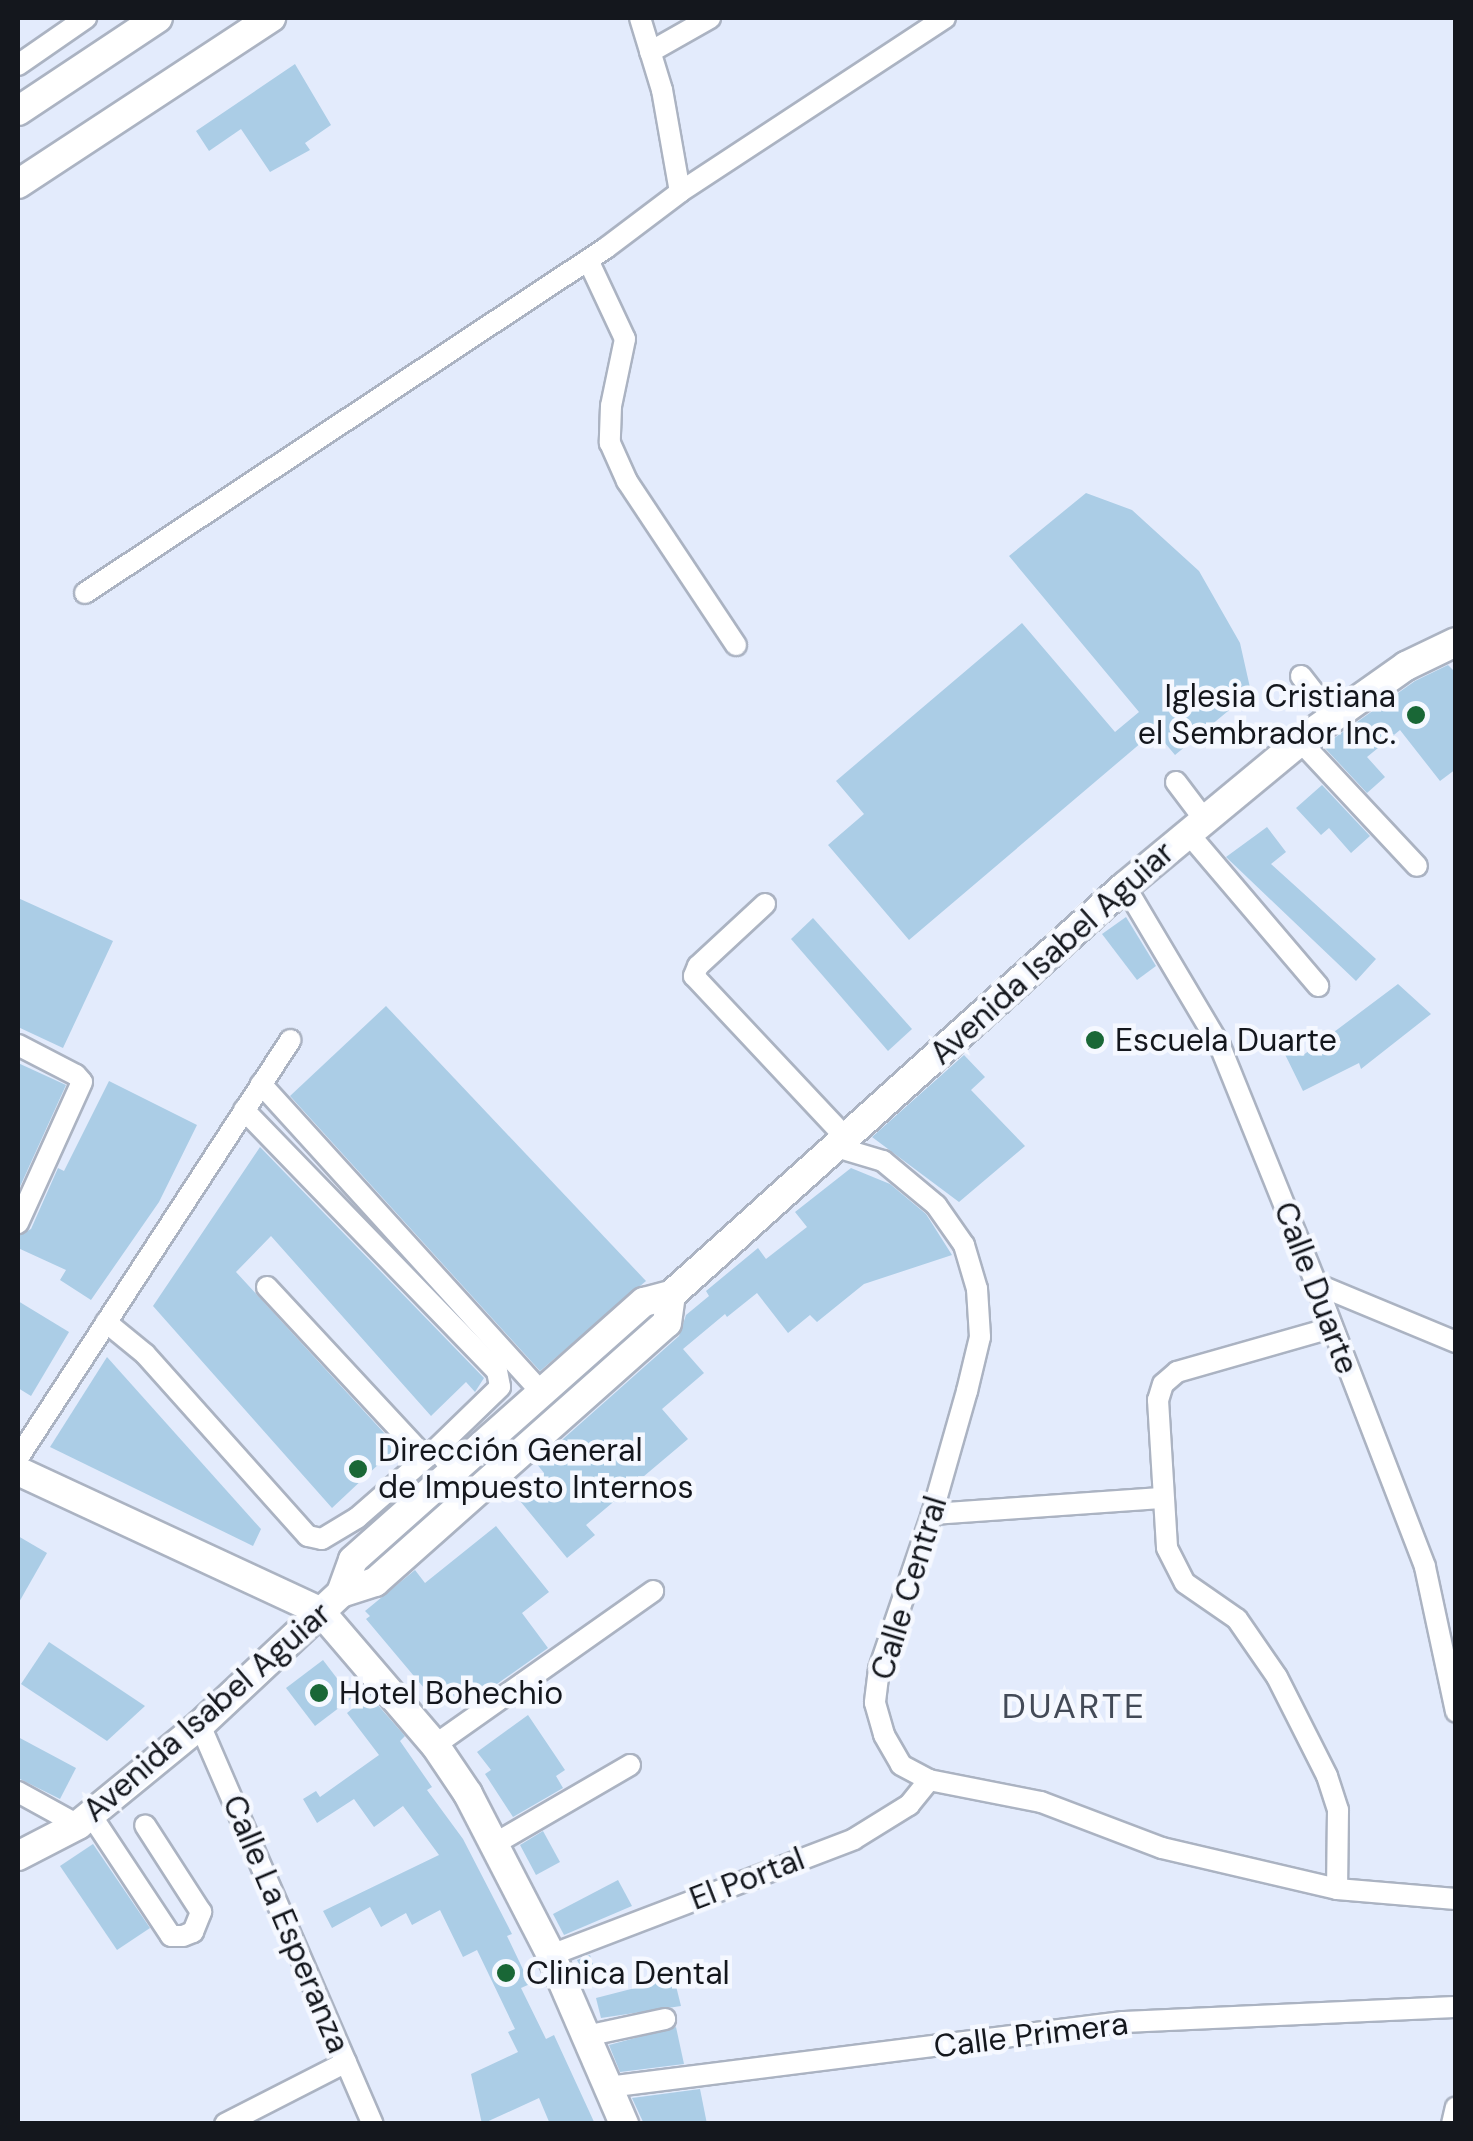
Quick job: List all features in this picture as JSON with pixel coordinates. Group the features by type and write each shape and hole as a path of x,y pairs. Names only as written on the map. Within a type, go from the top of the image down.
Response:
{"main road":[{"path":"18,112 158,18"},
{"path":"18,184 271,18"},
{"name":"Avenida Isabel Aguiar","path":"331,1602 353,1560 438,1459 541,1392 644,1302 671,1295 1125,886 1300,741 1406,666 1456,642"},
{"name":"Avenida Isabel Aguiar","path":"18,1856 84,1820 200,1724 331,1602 375,1582 667,1322 671,1295"},
{"path":"541,1392 560,1415"},
{"path":"18,1471 331,1602 435,1745 496,1842 551,1955 624,2124"}],"street":[{"path":"18,65 86,18"},
{"path":"640,18 662,90 680,192"},
{"path":"650,52 710,18"},
{"path":"84,592 588,260 680,192 945,18"},
{"path":"588,260 624,339 611,406 610,443 627,480 736,645"},
{"path":"1301,676 1333,717"},
{"path":"1300,741 1417,866"},
{"path":"1176,782 1196,826 1318,986"},
{"name":"Calle Duarte","path":"1125,886 1220,1046 1316,1284 1425,1567 1456,1712"},
{"path":"765,904 698,966 694,976 841,1142"},
{"path":"18,1458 291,1040"},
{"path":"18,1045 76,1074 82,1082 18,1223"},
{"path":"261,1084 541,1392"},
{"path":"106,1322 145,1354 308,1536 322,1539 438,1459 500,1387 497,1372 244,1110"},
{"name":"Calle Central","path":"841,1142 883,1161 936,1204 964,1245 978,1289 980,1336 932,1514 879,1669 875,1702 884,1735 901,1765 929,1780 1040,1802 1162,1848 1337,1889 1456,1899"},
{"path":"1316,1284 1456,1342"},
{"path":"267,1287 438,1459"},
{"path":"1331,1328 1170,1377 1158,1400 1166,1548 1186,1583 1238,1619 1253,1637 1326,1776 1338,1810 1337,1889"},
{"path":"932,1514 1161,1498"},
{"path":"435,1745 654,1592"},
{"name":"Calle La Esperanza","path":"200,1724 372,2124"},
{"path":"496,1842 630,1765"},
{"name":"El Portal","path":"551,1955 854,1839 909,1805 929,1780"},
{"path":"18,1792 84,1820 171,1936 182,1936 192,1932 201,1912 145,1824"},
{"name":"Calle Primera","path":"608,2087 1122,2022 1456,2007"},
{"path":"586,2036 666,2019"},
{"path":"226,2124 346,2062"},
{"path":"1452,2124 1456,2107"}],"building":[{"path":"295,64 331,125 305,143 310,150 270,172 241,129 209,151 196,131"},
{"path":"1086,493 1132,510 1199,571 1240,643 1251,692 1175,755 1155,731 909,940 828,845 864,814 836,781 1022,623 1115,732 1139,712 1009,556"},
{"path":"1448,665 1456,673 1456,769 1440,781 1400,730 1367,757 1385,777 1367,793 1323,746 1415,681"},
{"path":"1322,785 1370,836 1351,853 1329,828 1321,835 1296,808"},
{"path":"1267,827 1286,852 1271,864 1376,959 1356,981 1226,857"},
{"path":"18,898 113,941 63,1048 18,1027"},
{"path":"1126,917 1156,966 1137,980 1102,934"},
{"path":"813,918 912,1029 888,1051 791,939"},
{"path":"1398,984 1431,1014 1361,1069 1359,1063 1303,1091 1275,1034 1279,1031 1302,1056"},
{"path":"386,1006 646,1281 540,1371 290,1096"},
{"path":"964,1055 985,1077 971,1090 1025,1146 959,1202 872,1137"},
{"path":"18,1063 66,1085 18,1191"},
{"path":"109,1081 197,1125 159,1202 91,1300 60,1280 66,1270 18,1248 18,1236 31,1229 58,1168 64,1171"},
{"path":"260,1147 484,1378 475,1392 466,1382 431,1416 271,1236 236,1272 397,1447 332,1508 153,1306"},
{"path":"851,1168 890,1184 926,1214 952,1255 864,1284 817,1322 810,1315 788,1333 757,1293 727,1317 725,1314 683,1349 704,1373 662,1409 688,1439 586,1525 595,1535 567,1558 516,1496 544,1473 536,1463 679,1336 686,1315 709,1296 706,1291 758,1248 766,1259 807,1227 795,1212"},
{"path":"18,1301 69,1332 31,1396 18,1388"},
{"path":"107,1357 261,1529 253,1546 50,1447"},
{"path":"496,1526 549,1592 522,1613 548,1648 463,1708 439,1677 424,1688 366,1619 370,1616 365,1611 415,1570 425,1583"},
{"path":"18,1536 47,1553 18,1604"},
{"path":"49,1642 145,1706 107,1741 21,1684"},
{"name":"Hotel Bohechio","path":"323,1660 352,1698 315,1726 286,1688"},
{"path":"369,1695 405,1736 400,1741 432,1787 427,1790 463,1839 512,1934 507,1936 530,1984 521,1988 546,2039 554,2035 595,2124 550,2124 539,2098 482,2124 471,2074 518,2052 508,2032 515,2029 477,1950 463,1957 440,1910 412,1925 406,1913 381,1927 370,1907 332,1928 323,1911 439,1855 403,1806 374,1827 354,1799 317,1823 303,1799 316,1791 320,1797 379,1755 347,1713"},
{"path":"528,1715 565,1770 556,1776 563,1788 513,1817 485,1774 491,1770 477,1752"},
{"path":"18,1737 76,1768 60,1799 18,1778"},
{"path":"543,1831 560,1862 536,1875 520,1845"},
{"path":"93,1844 150,1928 117,1950 60,1866"},
{"path":"618,1880 632,1906 564,1935 553,1914"},
{"path":"590,1955 597,1977 588,1981 577,1960"},
{"path":"674,1978 681,2006 601,2018 596,1998"},
{"path":"676,2027 684,2064 620,2072 609,2045"},
{"path":"700,2089 707,2124 644,2124 632,2098"}],"place":[{"name":"Iglesia Cristiana el Sembrador Inc.","path":"1416,715"},
{"name":"Escuela Duarte","path":"1095,1040"},
{"name":"Dirección General de Impuesto Internos","path":"358,1469"},
{"name":"Hotel Bohechio","path":"319,1693"},
{"name":"Clinica Dental","path":"506,1973"}],"district":[{"name":"DUARTE","path":"1074,1706"}]}
